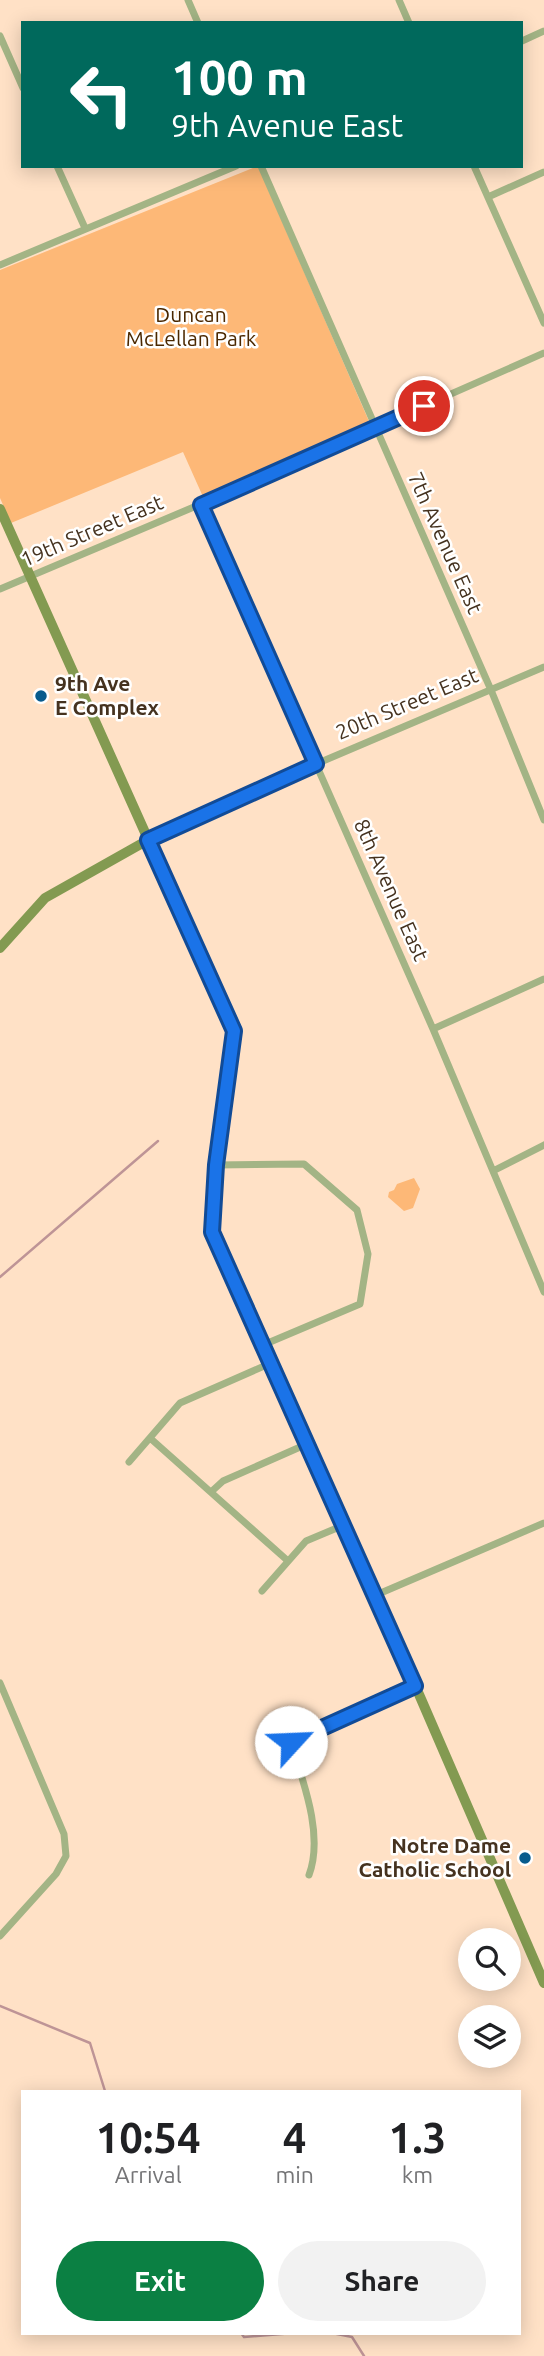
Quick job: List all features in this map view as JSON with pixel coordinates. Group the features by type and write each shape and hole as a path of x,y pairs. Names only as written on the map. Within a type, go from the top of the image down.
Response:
{"street":[{"path":"188,0 197,21"},
{"path":"399,0 408,21"},
{"path":"523,41 544,31"},
{"path":"0,36 21,83"},
{"path":"58,168 85,229"},
{"path":"0,265 231,168"},
{"name":"7th Avenue East","path":"262,168 491,690 544,820"},
{"path":"475,168 544,323"},
{"path":"488,197 544,172"},
{"name":"19th Street East","path":"0,589 201,505 544,353"},
{"name":"8th Avenue East","path":"201,505 433,1029 544,1292"},
{"path":"0,509 234,1031 216,1165 212,1232 542,1970 544,1983"},
{"name":"20th Street East","path":"0,948 45,898 148,840 316,764 544,667"},
{"path":"433,1029 544,979"},
{"path":"493,1171 544,1145"},
{"path":"216,1165 304,1164 357,1210 368,1254 360,1304 263,1345"},
{"path":"129,1462 180,1403 271,1363"},
{"path":"150,1438 288,1561"},
{"path":"211,1492 223,1481 307,1444"},
{"path":"376,1595 544,1523"},
{"path":"262,1591 306,1541 344,1525"},
{"path":"0,1683 64,1834 66,1856 55,1874 0,1936"},
{"path":"309,1875 313,1865 313,1826 309,1796 291,1742 415,1686"}],"green space":[{"name":"Duncan McLellan Park","path":"253,168 259,168 371,426 204,499 183,452 11,523 0,498 0,270"},
{"path":"414,1178 420,1189 413,1208 404,1211 388,1197 389,1192 394,1190 397,1184"}],"waterway":[{"path":"0,1277 158,1141"},
{"path":"0,2006 90,2043 105,2090"},
{"path":"242,2335 269,2335"},
{"path":"342,2335 352,2337 364,2356"}],"place":[{"name":"9th Ave E Complex","path":"41,696"},
{"name":"Notre Dame Catholic School","path":"525,1858"}],"route":[{"path":"291,1742 415,1686 212,1232 216,1165 234,1031 148,840 316,764 201,505 424,406"}]}
